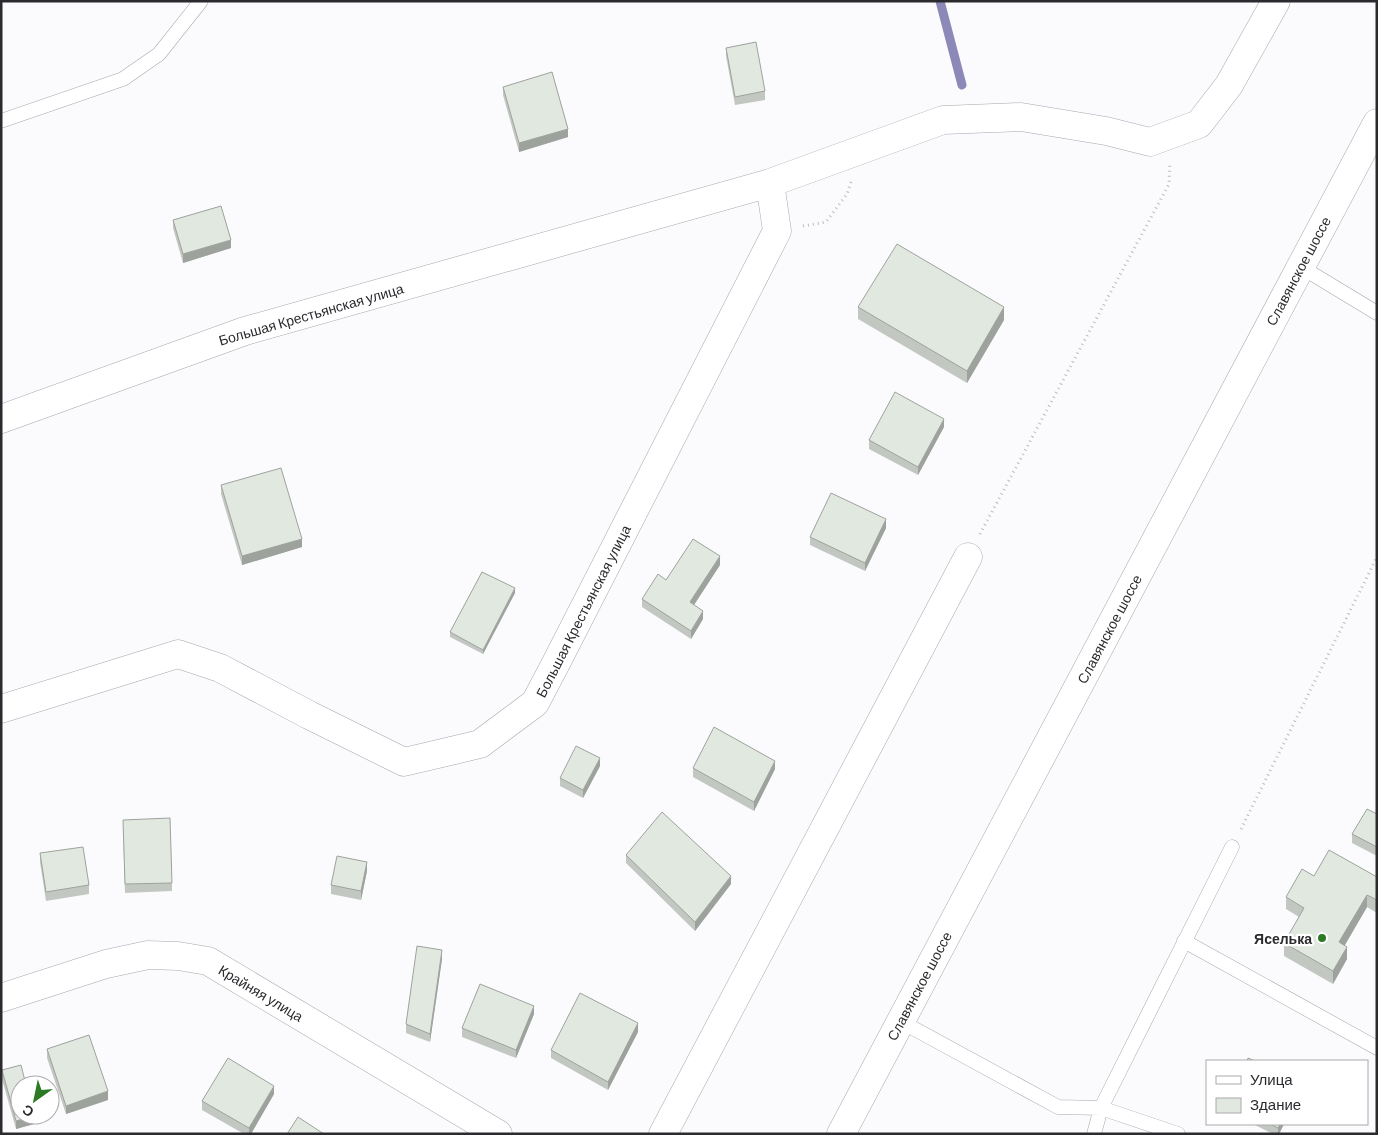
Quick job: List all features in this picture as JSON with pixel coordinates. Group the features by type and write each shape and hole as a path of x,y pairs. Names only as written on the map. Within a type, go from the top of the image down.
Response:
{"street":[{"name":"Большая Крестьянская улица","path":"1,419 245,331 770,183 942,120 1021,117 1106,131 1150,142 1198,124 1229,85 1276,1"},
{"name":"Славянское шоссе","path":"840,1134 1377,123"},
{"path":"770,183 777,231"},
{"name":"Большая Крестьянская улица","path":"1,709 178,654 220,668 308,715 404,762 480,744 536,703 777,231"},
{"path":"663,1134 968,557"},
{"name":"Крайняя улица","path":"1,998 106,964 148,955 178,956 208,961 498,1134"}],"lane":[{"path":"1,121 123,79 159,54 201,1"},
{"path":"1300,267 1377,313"},
{"path":"1094,1134 1101,1108 1232,847"},
{"path":"1184,941 1377,1048"},
{"path":"900,1021 1058,1107 1101,1108 1178,1134"}],"path":[{"path":"968,557 1169,184 1173,132"},
{"path":"777,231 826,222 847,194 861,150"},
{"path":"1232,847 1377,557"}],"building":[{"path":"756,42 765,91 735,97 726,48"},
{"path":"552,72 568,129 519,143 503,87"},
{"path":"221,206 231,240 183,254 173,220"},
{"path":"897,244 1004,307 967,371 858,307"},
{"path":"895,392 944,419 918,467 869,440"},
{"path":"281,468 302,539 242,556 221,485"},
{"path":"831,493 886,519 865,563 810,537"},
{"path":"693,539 720,556 690,602 703,611 691,631 642,599 658,574 666,580"},
{"path":"482,572 515,588 483,650 450,632"},
{"path":"714,727 775,761 754,802 693,768"},
{"path":"576,746 600,758 583,790 560,778"},
{"path":"1367,809 1377,814 1377,847 1352,834"},
{"path":"662,812 731,876 695,922 626,855"},
{"path":"170,818 172,883 125,884 123,820"},
{"path":"83,847 89,885 46,892 40,853"},
{"name":"Яселька","path":"1329,850 1377,877 1377,900 1367,895 1339,942 1347,947 1333,971 1284,943 1304,908 1286,897 1302,869 1314,876"},
{"path":"337,856 367,862 361,891 331,885"},
{"path":"417,946 442,950 430,1034 406,1024"},
{"path":"480,984 534,1006 516,1050 462,1028"},
{"path":"580,993 638,1023 608,1082 551,1050"},
{"path":"89,1035 108,1091 66,1106 60,1088 60,1075 56,1075 47,1049"},
{"path":"228,1058 274,1086 249,1128 202,1101"},
{"path":"21,1065 24,1075 10,1075 10,1099 2,1070"},
{"path":"298,1117 324,1134 287,1134"}],"waterway":[{"path":"940,1 962,85"}],"place":[{"name":"Яселька","path":"1322,938"}]}
